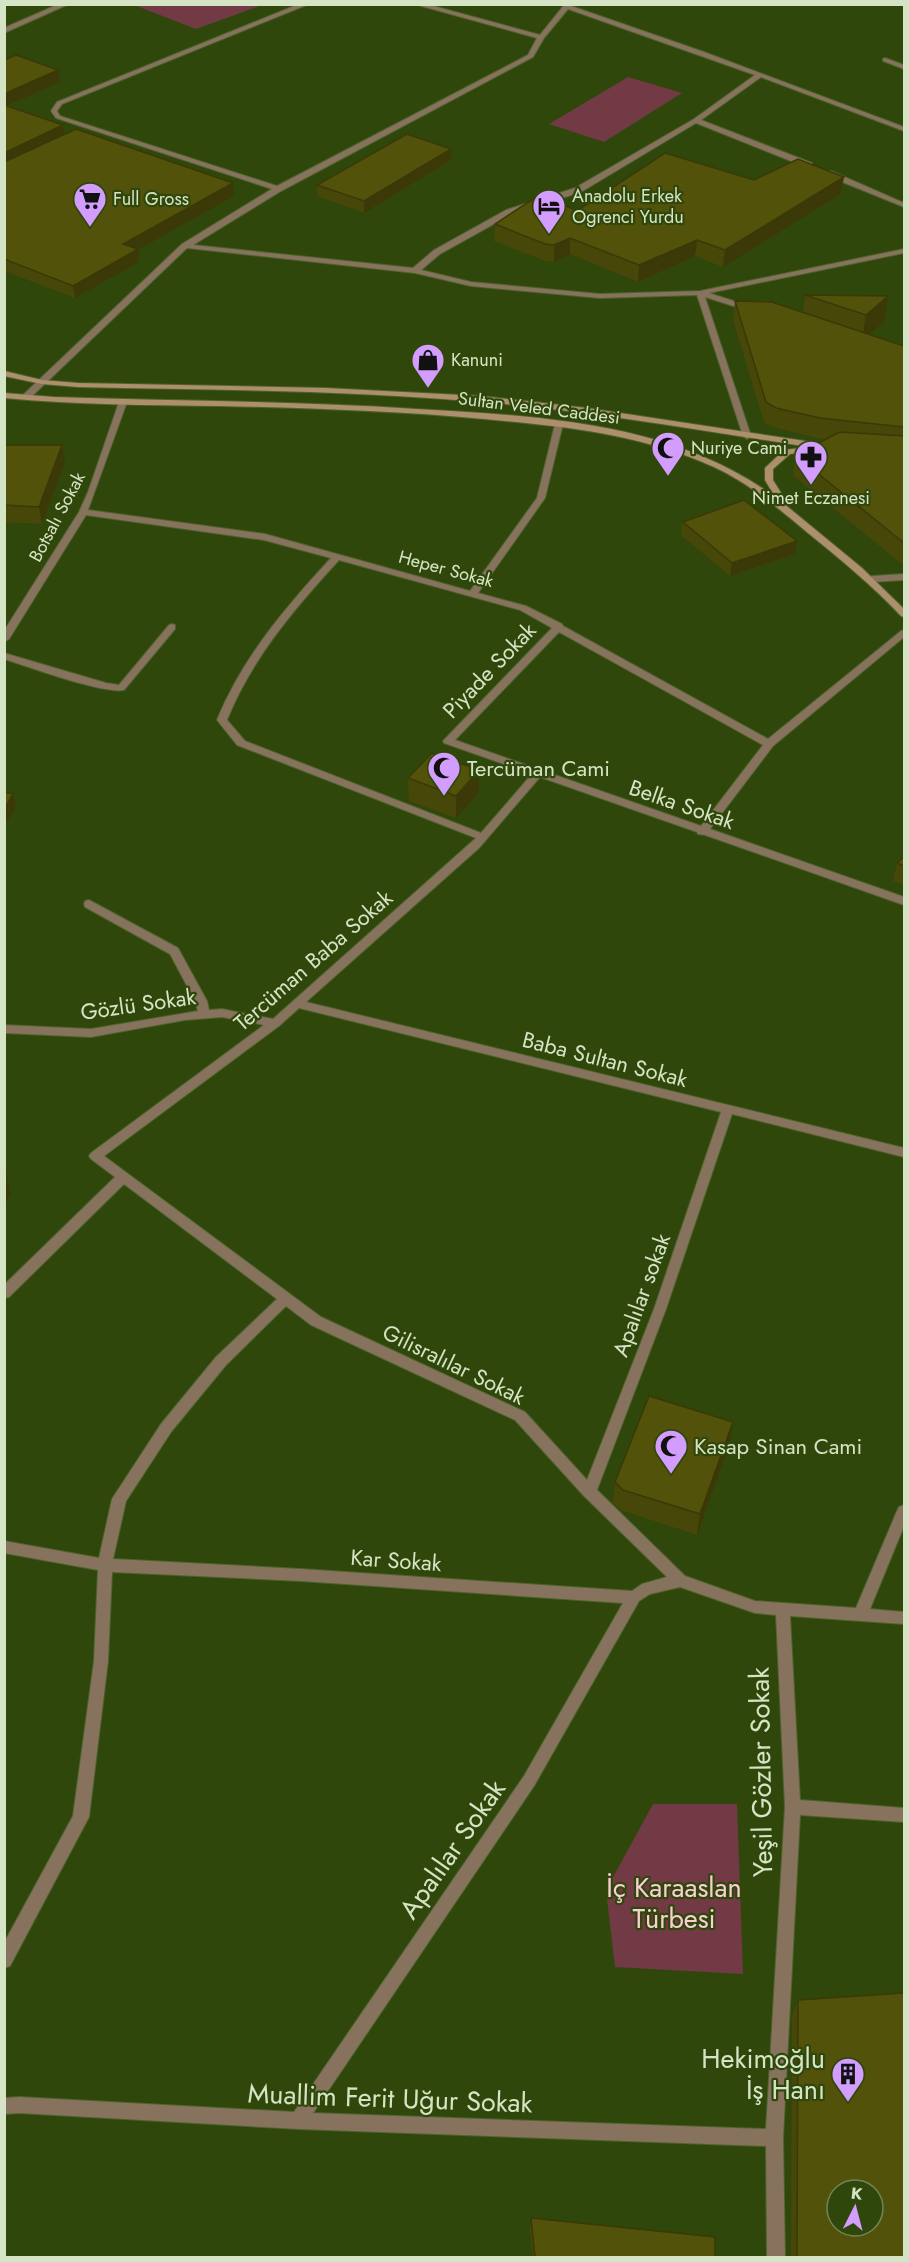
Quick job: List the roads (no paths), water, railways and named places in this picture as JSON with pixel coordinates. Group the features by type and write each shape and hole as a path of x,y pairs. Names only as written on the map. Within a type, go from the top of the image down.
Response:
{"main road":[{"name":"Sultan Veled Caddesi","path":"4,373 42,382 117,387 326,390 471,398 587,411 835,448 787,452 775,460 769,468 769,480 775,493 794,516"},
{"name":"Sultan Veled Caddesi","path":"4,394 123,402 408,410 559,424 634,437 688,453 744,479 872,579 904,614"}],"street":[{"path":"4,31 66,4"},
{"path":"278,189 58,117 54,111 59,103 306,4"},
{"path":"417,4 541,37"},
{"path":"26,397 185,246 278,189 531,56 541,37 568,6 904,129"},
{"path":"885,60 904,67"},
{"path":"415,271 437,252 499,218 578,190 696,120 760,75"},
{"path":"696,120 904,205"},
{"path":"84,133 94,128"},
{"path":"185,246 415,271 471,284 600,296 700,293 904,251"},
{"path":"700,293 757,312"},
{"path":"700,293 747,436"},
{"name":"Botsalı Sokak","path":"4,639 82,512 92,492 123,402"},
{"path":"473,593 541,498 559,424"},
{"name":"Heper Sokak","path":"82,512 265,537 523,608 769,744"},
{"path":"337,557 281,618 230,698 222,720 241,742 482,837"},
{"path":"872,579 904,577"},
{"name":"Piyade Sokak","path":"448,741 559,626"},
{"path":"4,656 105,686 122,688 172,627"},
{"path":"702,832 769,744 904,633"},
{"name":"Belka Sokak","path":"448,741 904,901"},
{"name":"Tercüman Baba Sokak","path":"95,1156 275,1023 297,1004 482,837 538,773"},
{"path":"89,904 174,951 201,1000 205,1014"},
{"name":"Baba Sultan Sokak","path":"297,1004 904,1152"},
{"name":"Gözlü Sokak","path":"4,1029 91,1033 222,1013 275,1023"},
{"name":"Apalılar sokak","path":"589,1492 660,1309 728,1109"},
{"name":"Gilisralılar Sokak","path":"95,1156 316,1321 520,1416 589,1492 680,1581 754,1607 783,1611 904,1618"},
{"path":"4,1293 124,1176"},
{"path":"4,1960 81,1817 101,1661 105,1565 119,1499 166,1428 221,1361 285,1299"},
{"path":"860,1616 904,1511"},
{"name":"Kar Sokak","path":"4,1547 105,1565 301,1575 634,1597 646,1587 680,1581"},
{"name":"Apalılar Sokak","path":"298,2121 350,2041 529,1781 634,1597"},
{"name":"Yeşil Gözler Sokak","path":"776,2258 774,2138 793,1807 783,1611"},
{"path":"793,1807 904,1815"},
{"name":"Muallim Ferit Uğur Sokak","path":"4,2106 298,2121 774,2138"}],"place":[{"name":"Full Gross","path":"90,228"},
{"name":"Anadolu Erkek Ogrenci Yurdu","path":"549,235"},
{"name":"Kanuni","path":"428,389"},
{"name":"Nuriye Cami","path":"668,477"},
{"name":"Nimet Eczanesi","path":"811,486"},
{"name":"Tercüman Cami","path":"444,797"},
{"name":"Kasap Sinan Cami","path":"671,1475"},
{"name":"Hekimoğlu İş Hanı","path":"848,2103"}],"park label":[{"name":"İç Karaaslan Türbesi","path":"674,1902"}]}
